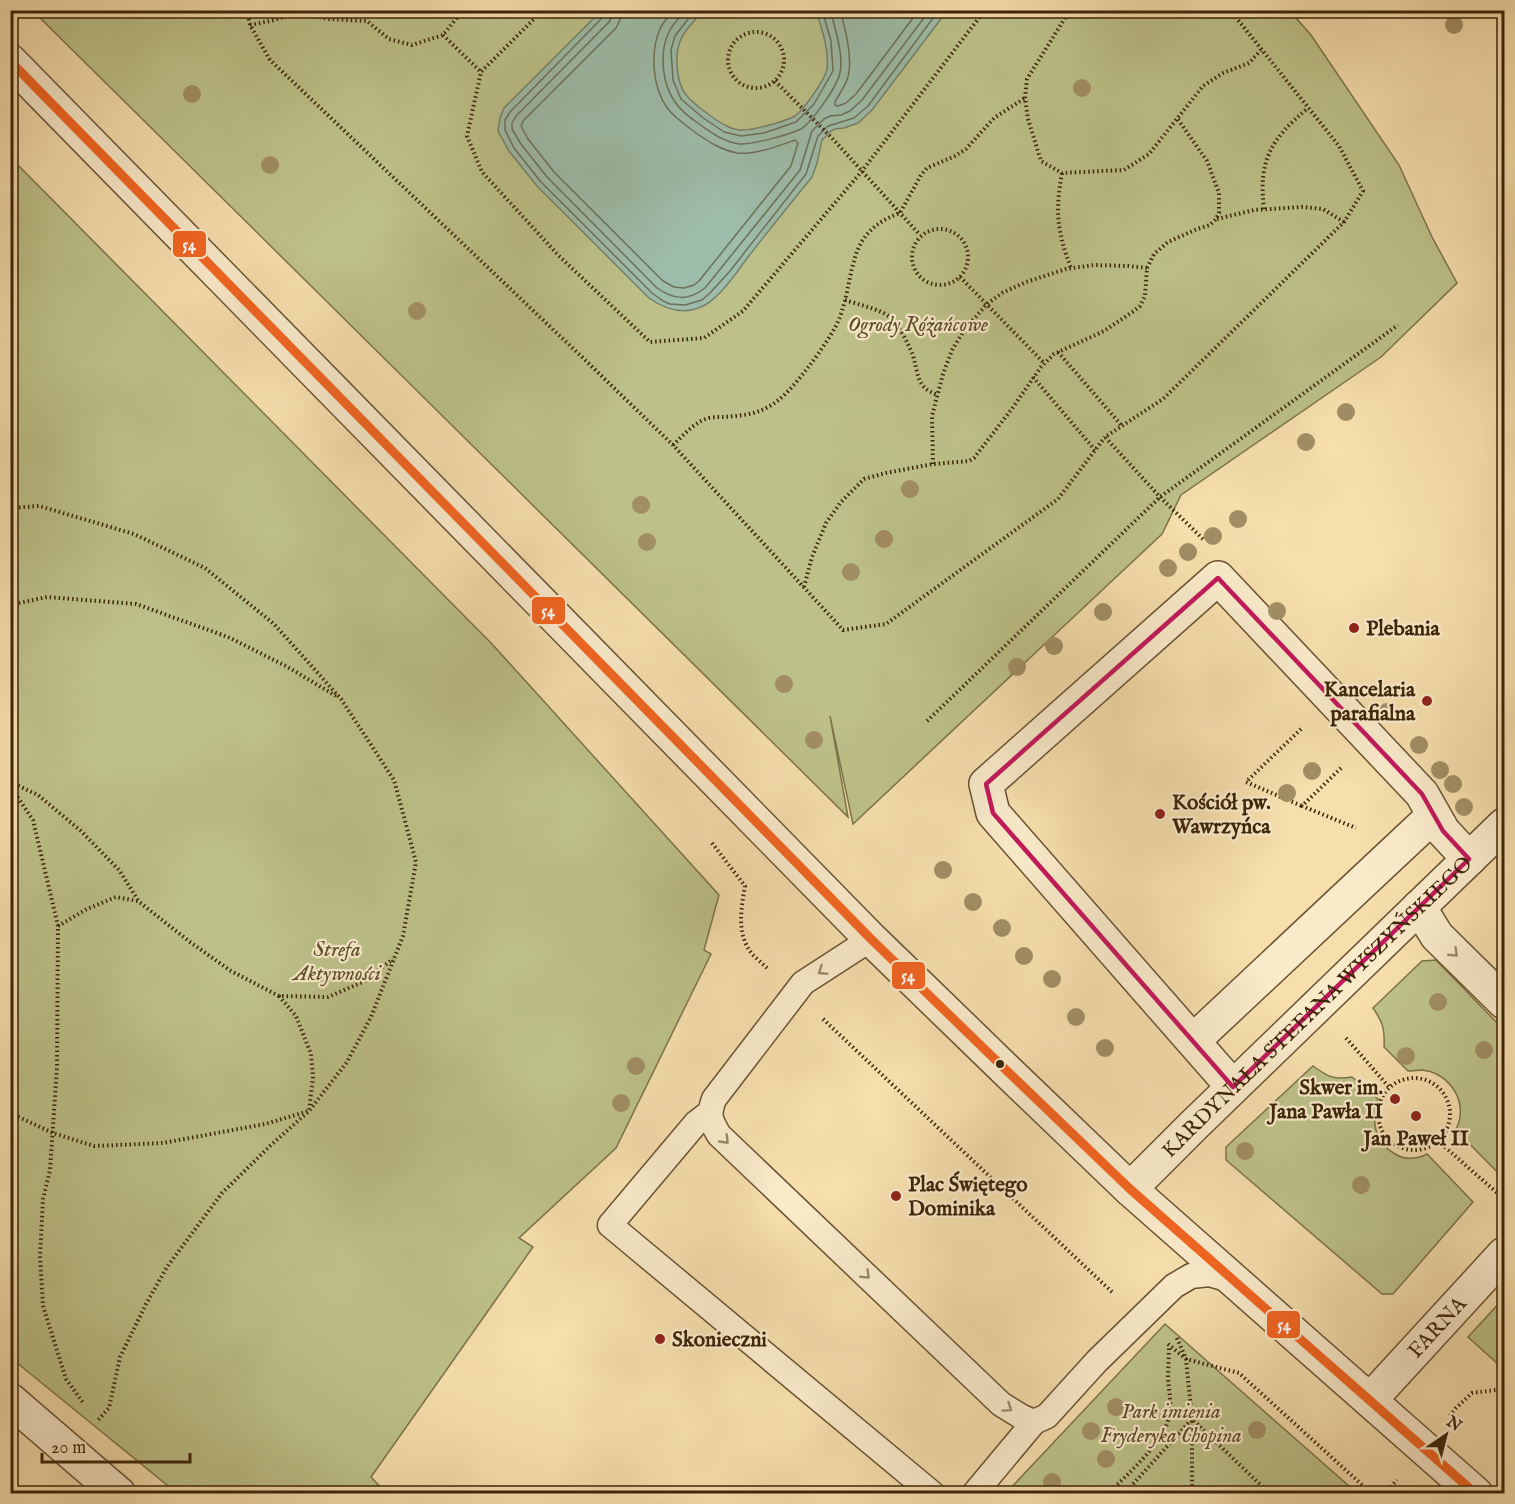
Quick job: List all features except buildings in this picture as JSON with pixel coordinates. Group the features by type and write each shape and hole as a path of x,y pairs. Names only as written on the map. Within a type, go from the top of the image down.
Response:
{"street":[{"path":"20,71 871,939 1130,1189 1476,1494"},
{"path":"1233,1087 993,813 986,784 1218,578 1422,794 1443,831 1469,859"},
{"path":"1193,1041 1434,815"},
{"name":"KARDYNAŁA STEFANA WYSZYŃSKIEGO","path":"1130,1189 1504,825"},
{"path":"1419,907 1437,936 1504,1002"},
{"name":"FARNA","path":"1370,1400 1504,1254"},
{"path":"10,1400 119,1494"}],"lane":[{"path":"871,939 803,983 714,1099 709,1113 696,1123 610,1225 933,1494"},
{"path":"709,1113 712,1124 724,1140 1001,1404 1034,1422"},
{"path":"974,1494 1034,1422 1047,1416 1097,1361 1174,1286 1191,1276 1209,1274 1234,1281"}],"path":[{"path":"247,10 250,25 270,60 673,445 843,630 886,624 1058,499 1105,437 1163,399 1344,222 1363,191 1339,146 1230,10"},
{"path":"250,25 275,20 296,12 328,19 367,21 388,39 412,45 443,35 463,10"},
{"path":"543,10 481,72 467,136 482,172 559,256 650,342 704,338 743,311 862,171 985,10"},
{"path":"1070,10 1027,79 1025,98 1028,119 1041,161 1062,173 1124,170 1149,154 1203,86 1223,73 1249,63 1261,50"},
{"path":"756,32 774,38 780,46 784,64 775,81 753,88 738,82 729,69 728,53 738,39 756,32"},
{"path":"443,35 481,72"},
{"path":"775,81 832,138 920,235"},
{"path":"673,445 693,425 709,418 750,414 768,407 787,393 810,364 840,316 851,268 860,244 869,231 885,218 900,213 927,168 966,149 994,118 1025,98"},
{"path":"1264,209 1262,176 1266,158 1273,144 1285,129 1308,108"},
{"path":"804,587 812,557 826,523 841,502 864,479 933,464 969,461 975,458 1044,363 1058,352 1104,331 1140,306 1145,296 1147,268 1154,254 1168,242 1210,225 1216,219 1219,213 1219,193 1207,162 1177,118"},
{"path":"1062,173 1057,212 1059,231 1071,268"},
{"path":"1216,219 1264,209 1302,207 1323,209 1344,222"},
{"path":"944,228 960,237 969,254 967,267 960,277 949,284 936,285 924,281 915,270 911,259 913,245 920,235 932,229 944,228"},
{"path":"933,464 932,416 943,374 952,350 965,329 987,304 1002,293 1026,282 1071,268 1094,265 1147,268"},
{"path":"960,277 1044,363"},
{"path":"845,300 876,310 891,318 912,352 917,374 923,387 929,393 938,395"},
{"path":"927,720 1160,497 1398,325"},
{"path":"1058,352 1122,426"},
{"path":"1033,377 1095,450"},
{"path":"1105,437 1160,497 1220,556 1218,578"},
{"path":"10,508 39,506 134,534 205,568 274,624 340,699 394,780 416,862 403,936 371,1017 347,1062 309,1111 222,1193 167,1267 120,1357 109,1408 96,1421 66,1379 43,1306 40,1256 43,1199 50,1170 57,1067 58,926 33,820 10,784"},
{"path":"10,604 47,597 136,604 228,637 286,666 340,699"},
{"path":"1332,698 1246,782 1401,846"},
{"path":"1302,806 1371,738"},
{"path":"10,784 38,795 81,831 119,870 138,901 190,942 231,971 279,996 296,1016 311,1054 314,1077 309,1111"},
{"path":"745,886 741,932 752,954 768,968"},
{"path":"58,926 87,909 116,897 138,901"},
{"path":"279,996 328,997 363,982 395,958"},
{"path":"817,1013 1119,1299"},
{"path":"1341,1031 1389,1087"},
{"path":"1419,1078 1435,1084 1446,1096 1450,1112 1448,1127 1438,1141 1424,1149 1408,1150 1393,1143 1382,1132 1377,1116 1380,1100 1389,1087 1403,1079 1419,1078"},
{"path":"10,1113 53,1133 94,1146 163,1143 265,1124 309,1111"},
{"path":"1438,1141 1504,1199"},
{"path":"1174,1333 1186,1359 1192,1419 1192,1494"},
{"path":"1160,1338 1186,1359 1239,1373 1372,1494"},
{"path":"1108,1494 1156,1443 1166,1427 1171,1401 1168,1378 1169,1345"},
{"path":"1456,1408 1472,1393 1504,1389"},
{"path":"1124,1494 1192,1419"},
{"path":"1192,1419 1270,1494"},
{"path":"1385,1494 1398,1478"}],"highlighted area":[{"path":"1218,578 1422,794 1443,831 1469,859 1233,1087 993,813 986,784"}],"green space":[{"name":"Ogrody Różańcowe","path":"33,11 1290,11 1311,35 1399,165 1432,237 1457,283 1381,357 1181,495 1162,534 853,824 830,716 848,817"},
{"name":"Strefa Aktywności","path":"10,157 492,644 719,895 704,950 711,954 616,1148 519,1238 533,1247 371,1477 386,1493 174,1493 11,1358"},
{"path":"1436,960 1504,1030 1504,1168 1499,1174 1456,1130 1460,1108 1459,1100 1451,1086 1438,1075 1430,1072 1408,1071 1384,1047 1383,1026 1373,1008 1422,961"},
{"path":"1313,1066 1331,1077 1352,1077 1378,1099 1375,1122 1382,1143 1404,1158 1417,1158 1427,1154 1473,1202 1393,1294 1382,1294 1226,1160 1226,1147"},
{"path":"1504,1298 1504,1366 1499,1365 1468,1337"},
{"name":"Park imienia Fryderyka Chopina","path":"1165,1324 1357,1493 1006,1493"}],"water":[{"path":"601,11 703,11 685,32 679,45 677,69 680,84 687,96 700,108 723,124 740,130 767,126 793,117 808,102 818,87 827,69 827,54 816,11 947,11 872,110 858,123 835,129 822,140 812,177 723,290 705,305 683,311 662,306 649,298 537,186 509,151 498,131 504,108"}],"transit line":[{"name":"54","path":"10,61 871,939 1130,1189 1476,1494"}],"place":[{"name":"Plebania","path":"1354,628"},
{"name":"Kancelaria parafialna","path":"1427,701"},
{"name":"Kościół pw. Wawrzyńca","path":"1160,814"},
{"name":"Skwer im. Jana Pawła II","path":"1395,1099"},
{"name":"Jan Paweł II","path":"1416,1116"},
{"name":"Plac Świętego Dominika","path":"896,1196"},
{"name":"Skonieczni","path":"660,1339"}]}
